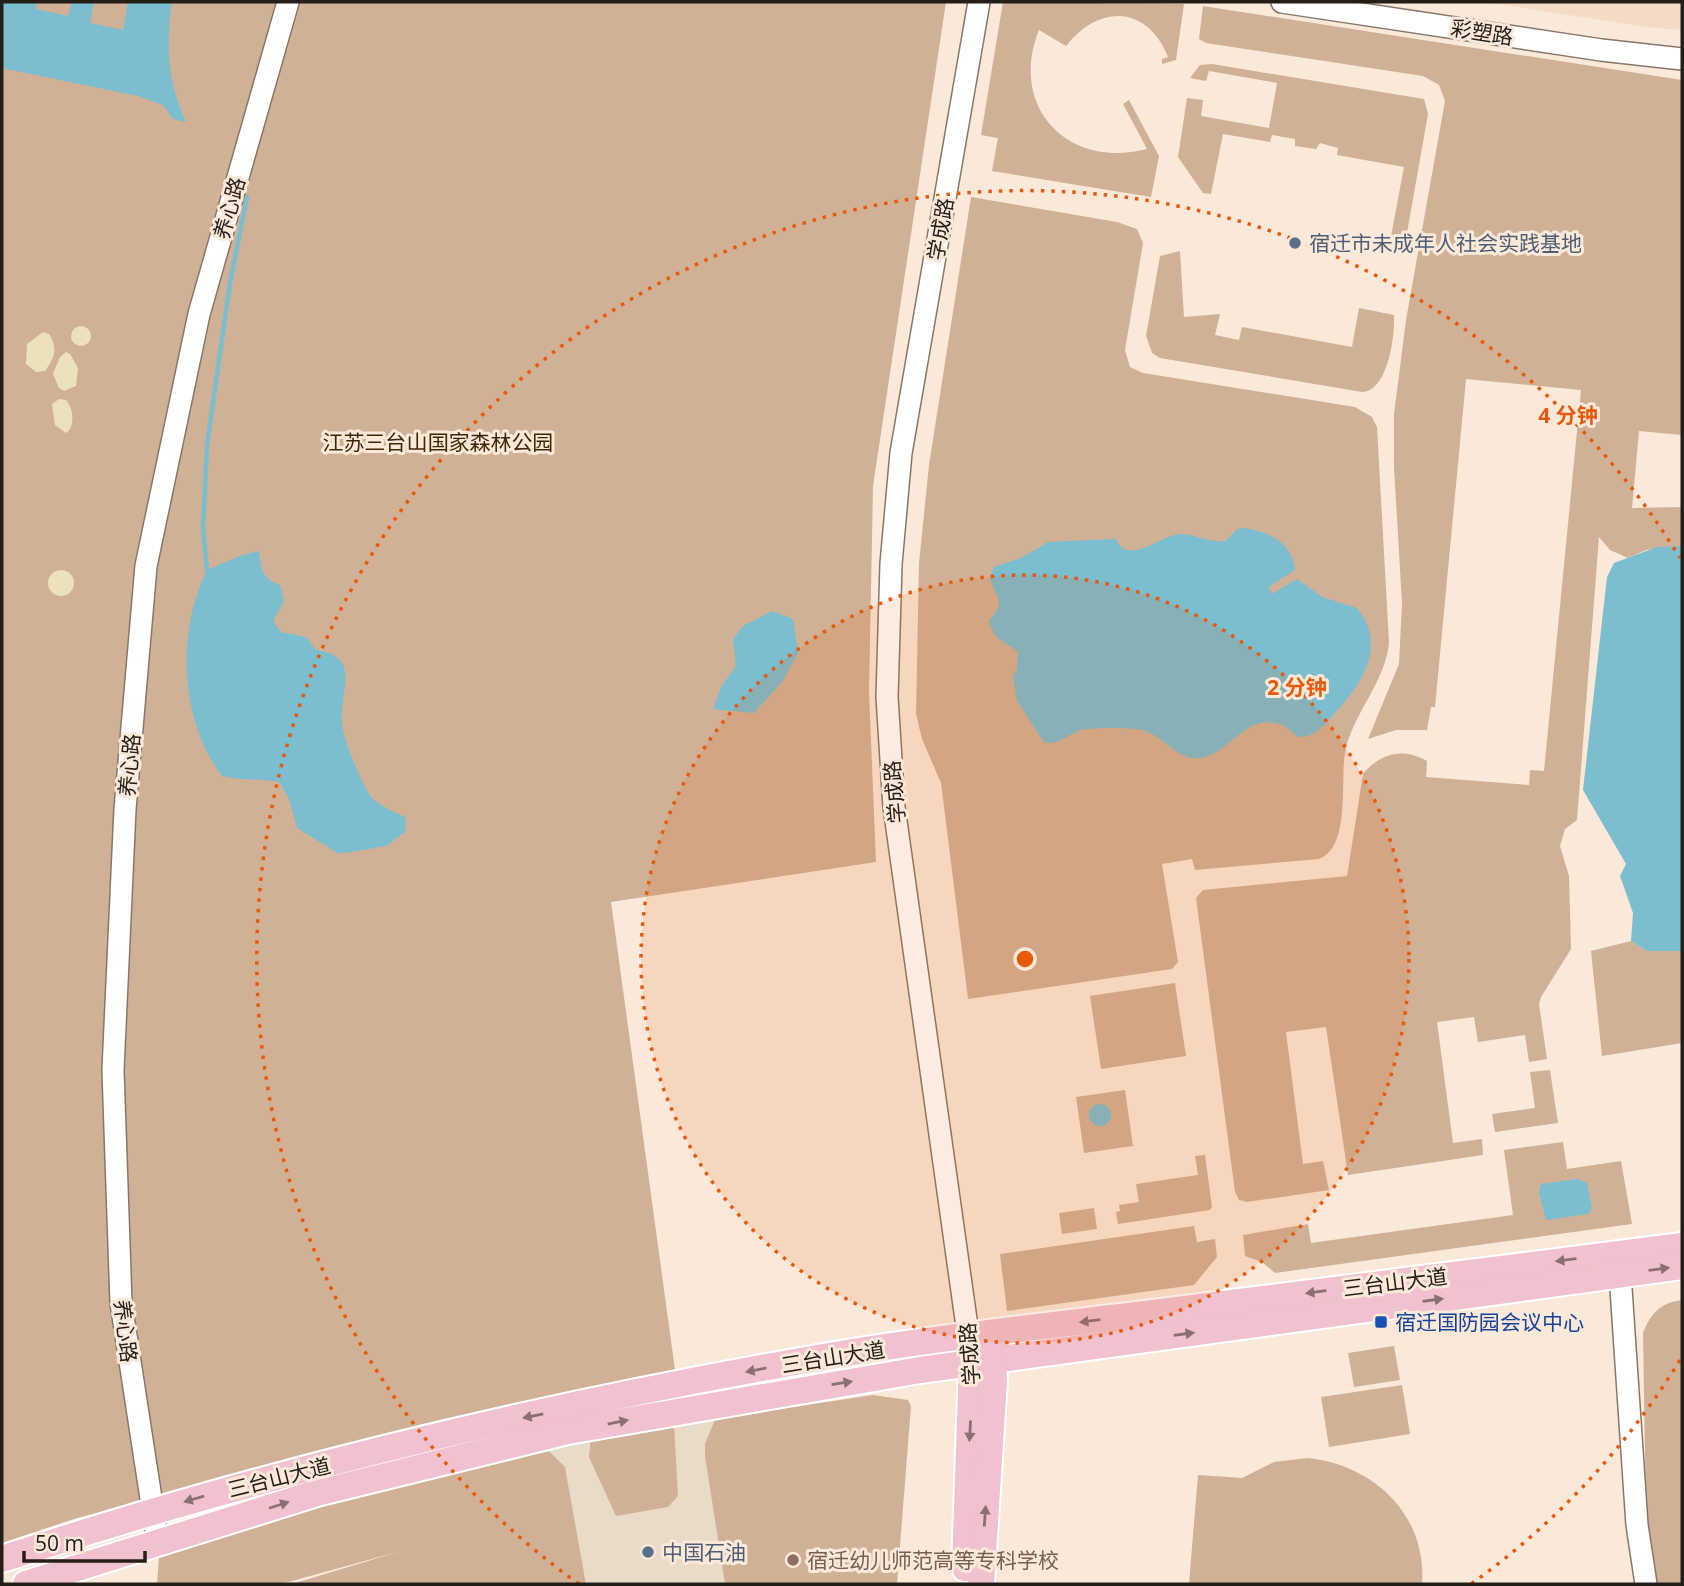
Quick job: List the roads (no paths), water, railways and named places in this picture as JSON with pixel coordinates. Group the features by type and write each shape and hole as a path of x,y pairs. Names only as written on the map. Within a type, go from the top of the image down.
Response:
{"main road":[{"name":"三台山大道","path":"26,1584 317,1493 568,1431 693,1408 1620,1264 1682,1246"},
{"name":"三台山大道","path":"2,1559 153,1511 450,1434 653,1389 815,1359 980,1335 1620,1264 1682,1266"},
{"name":"学成路","path":"980,1335 984,1362 981,1584"},
{"name":"学成路","path":"964,1584 984,1362"}],"street":[{"name":"养心路","path":"158,1544 121,1303 113,1070 125,809 145,579 199,314 288,2"},
{"name":"学成路","path":"979,2 901,453 891,564 887,697 894,807 980,1335"},
{"name":"彩塑路","path":"1282,2 1601,50 1682,59"},
{"path":"1620,1264 1637,1525 1646,1584"}],"water":[{"path":"2,2 37,2 36,9 68,16 72,2 94,2 90,23 123,30 128,2 172,2 170,63 175,92 186,122 173,119 163,105 138,96 2,68"},
{"path":"1237,529 1262,532 1278,540 1293,560 1295,570 1268,587 1272,594 1297,579 1322,597 1357,608 1366,623 1370,637 1367,664 1353,690 1326,723 1315,733 1305,737 1299,737 1282,725 1270,722 1259,724 1211,755 1201,758 1185,756 1152,734 1132,729 1087,729 1053,743 1043,741 1017,701 1013,676 1017,669 1018,652 996,637 989,620 999,603 990,578 994,567 1023,557 1048,542 1116,539 1122,547 1137,550 1182,534 1226,541"},
{"path":"1682,546 1682,951 1647,951 1631,941 1633,913 1620,876 1626,864 1583,790 1607,577 1614,563 1657,547"},
{"path":"259,551 266,576 280,585 284,601 273,621 281,632 306,637 316,650 330,654 339,660 344,668 346,677 342,723 354,762 373,799 406,818 405,832 386,846 339,854 297,828 288,796 279,782 222,776 208,754 191,703 187,676 190,621 207,570"},
{"path":"772,611 793,619 798,653 782,682 754,713 713,709 721,687 736,666 733,639 743,626"},
{"path":"1100,1104 1108,1107 1111,1115 1108,1123 1100,1126 1092,1123 1089,1115 1092,1107"},
{"path":"1577,1179 1587,1183 1592,1209 1588,1214 1546,1220 1539,1193 1541,1184"}],"waterway":[{"path":"207,570 203,528 207,445 230,283 247,197"}],"place":[{"name":"宿迁市未成年人社会实践基地","path":"1295,243"},
{"name":"宿迁国防园会议中心","path":"1381,1322"},
{"name":"中国石油","path":"648,1552"},
{"name":"宿迁幼儿师范高等专科学校","path":"793,1560"}],"park label":[{"name":"江苏三台山国家森林公园","path":"438,442"}]}
